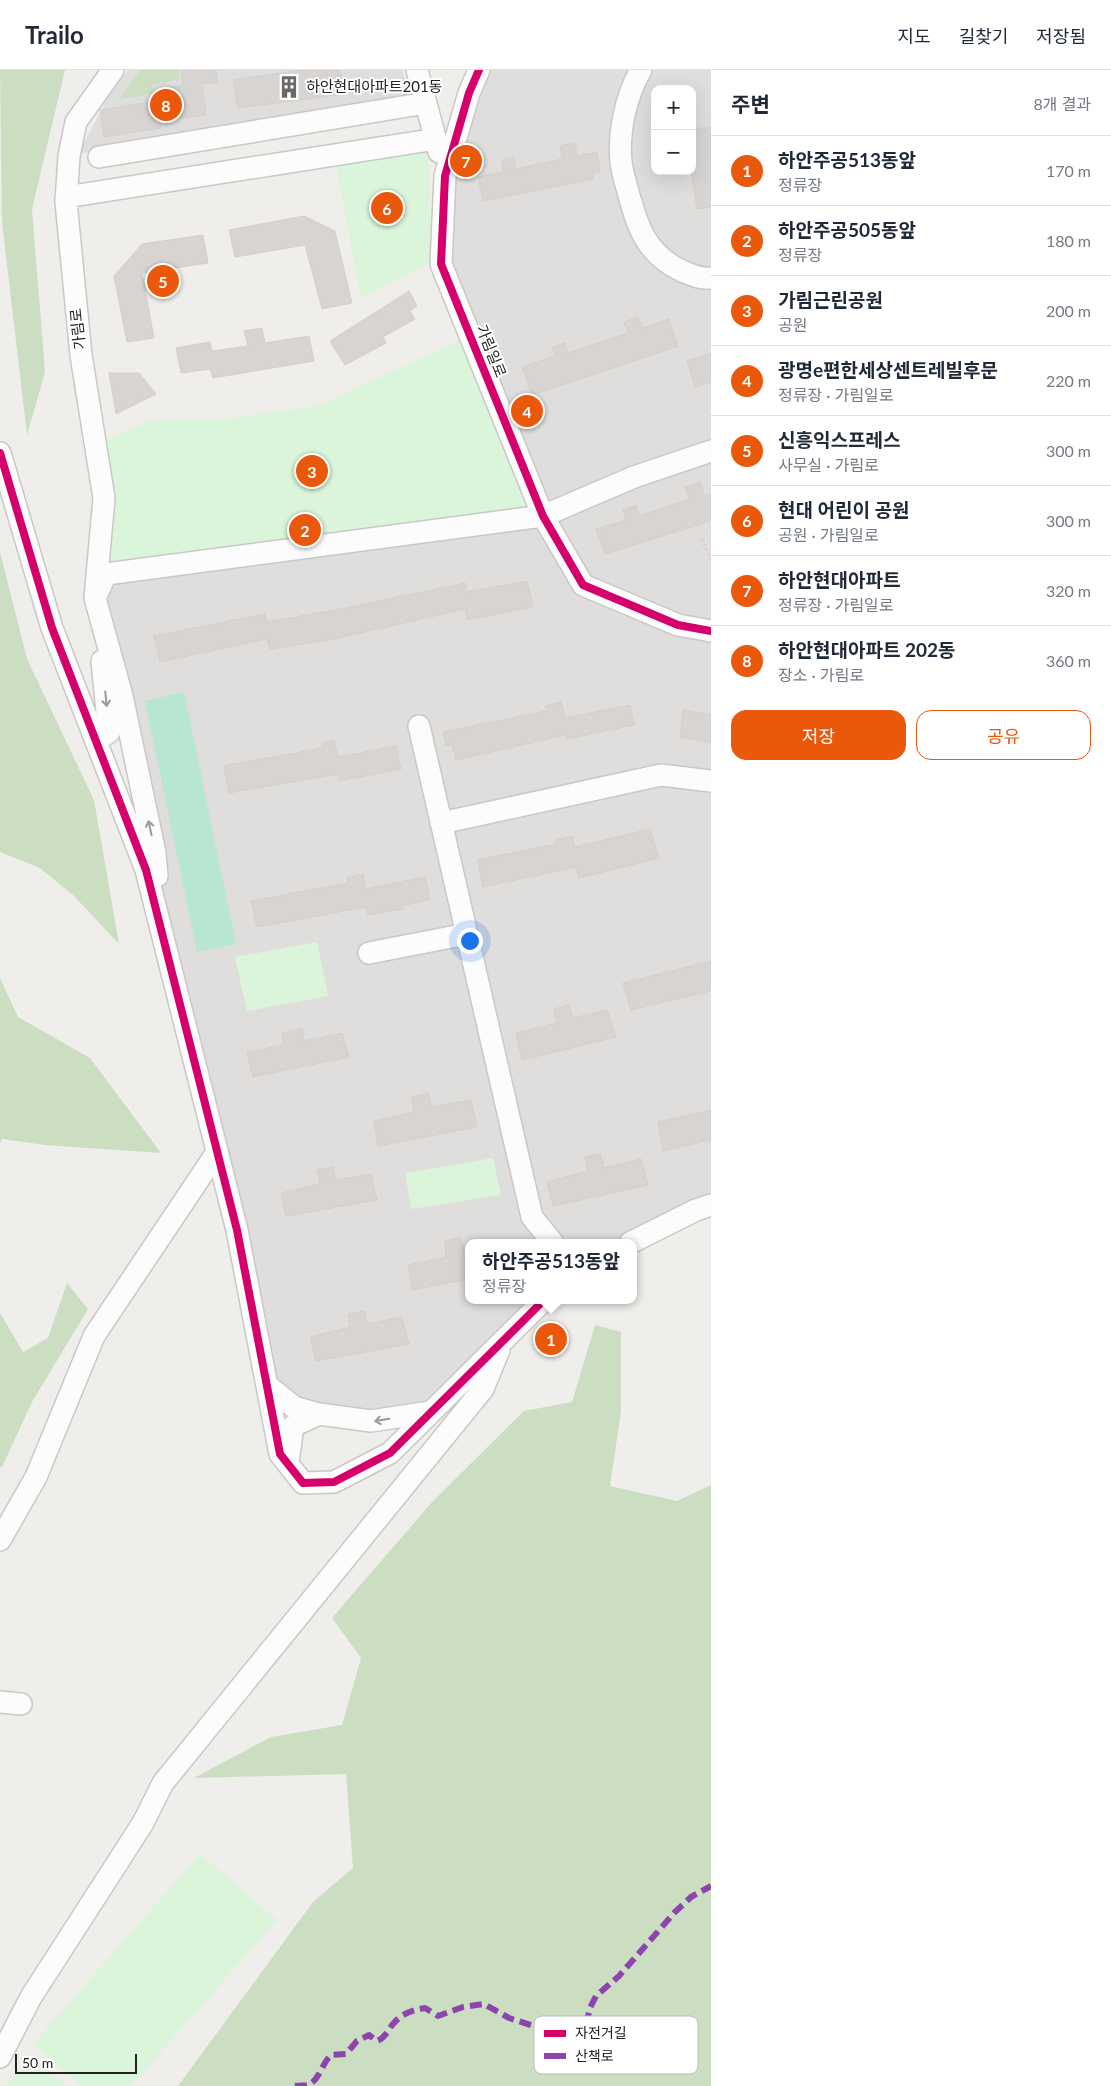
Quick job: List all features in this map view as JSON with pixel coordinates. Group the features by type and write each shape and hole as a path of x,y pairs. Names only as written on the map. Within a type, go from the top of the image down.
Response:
{"street":[{"name":"가림로","path":"95,598 104,498 81,355 66,197 69,156 76,122 113,70"},
{"path":"417,70 446,176"},
{"name":"가림일로","path":"479,70 470,93 446,176 441,264 543,516 583,585 678,625 711,631"},
{"path":"641,70 636,78 623,116 621,162 636,224 657,256 670,266 700,279 711,278"},
{"path":"99,157 426,103"},
{"path":"66,197 436,139"},
{"path":"96,741 109,732 95,598 106,574 543,516 634,477 711,451"},
{"path":"0,453 52,628 146,870 237,1230 280,1454 303,1483 334,1482 390,1453 540,1304"},
{"path":"95,598 122,696 155,854 166,946"},
{"path":"418,726 532,1217 550,1239"},
{"path":"441,823 661,775 711,781"},
{"path":"369,953 467,934"},
{"path":"0,1540 36,1477 94,1336 217,1152"},
{"path":"637,1240 696,1210 711,1205"},
{"path":"0,2057 31,1997 143,1823 163,1783 483,1389 503,1340"},
{"path":"268,1386 294,1407 319,1414 371,1422 430,1412"},
{"path":"288,1464 293,1426 319,1414"}],"path":[{"path":"702,539 711,561"}],"shaded area":[{"path":"128,70 402,70 411,96 78,154 106,101"},
{"path":"479,70 711,70 711,1205 637,1240 465,1239 465,1304 540,1304 430,1412 322,1409 268,1386 95,598 106,574 543,516 441,264 445,176"}],"green space":[{"path":"0,70 65,70 32,209 45,372 27,435 2,222"},
{"path":"140,70 178,70 179,79 152,85 153,93 119,100"},
{"path":"428,140 432,262 361,298 334,155"},
{"path":"470,335 543,516 106,574 96,444 155,419 225,419 321,405"},
{"path":"0,552 27,659 94,800 119,944 74,896 40,868 0,852"},
{"path":"184,692 236,944 197,952 145,701"},
{"path":"317,942 328,996 247,1011 235,957"},
{"path":"0,978 18,1017 90,1058 161,1153 45,1145 2,1139 0,1144"},
{"path":"493,1158 501,1195 411,1209 405,1173"},
{"path":"67,1283 88,1309 32,1402 2,1467 0,1467 0,1313 23,1352 48,1338"},
{"path":"595,1325 621,1332 621,1411 610,1486 677,1501 711,1485 711,2086 178,2086 313,1902 353,1868 346,1774 194,1778 271,1737 342,1725 361,1658 332,1618 433,1501 524,1411 572,1402"},
{"path":"200,1854 277,1920 131,2086 81,2086 33,2044"},
{"path":"33,2056 66,2086 6,2086"}],"building":[{"path":"181,70 216,70 218,82 202,84 206,115 160,121 161,128 104,137 100,110 156,101 155,90 183,85"},
{"name":"하안현대아파트201동","path":"301,70 340,70 345,94 238,108 233,80"},
{"path":"711,127 711,207 697,209 692,175 696,175 696,129"},
{"path":"575,143 577,156 597,152 600,172 593,173 593,179 483,201 478,177 504,172 502,160 514,157 516,169 562,159 560,146"},
{"path":"304,216 335,231 352,303 322,309 305,245 235,257 229,230"},
{"path":"203,235 208,263 142,273 154,338 127,342 114,276 142,244"},
{"path":"409,291 417,306 410,311 415,319 383,337 386,343 345,365 330,341"},
{"path":"638,317 642,328 669,319 678,346 532,395 522,367 555,356 552,347 565,343 568,353 628,333 624,322"},
{"path":"262,328 265,343 309,336 314,361 213,378 210,369 181,373 176,348 210,342 212,351 248,346 244,331"},
{"path":"711,353 711,382 695,387 687,361"},
{"path":"109,373 139,373 156,394 116,414"},
{"path":"700,482 704,495 711,493 711,521 605,554 596,529 626,520 623,510 636,505 639,516 689,499 685,487"},
{"path":"527,581 533,607 467,620 465,609 334,639 270,649 267,639 160,662 154,636 265,614 267,622 341,609 465,583 467,592"},
{"path":"561,702 565,718 630,705 634,725 567,739 566,735 456,760 452,744 446,746 443,732 546,711 545,706"},
{"path":"683,710 711,715 711,743 680,737"},
{"path":"334,740 338,757 396,746 401,769 339,781 338,774 229,793 224,766 322,748 322,743"},
{"path":"650,829 659,858 579,878 576,867 483,887 477,860 556,844 556,840 572,836 575,847"},
{"path":"363,874 366,889 425,877 430,899 403,906 403,909 368,915 366,907 257,927 251,901 348,883 347,878"},
{"path":"711,961 711,991 631,1010 623,983"},
{"path":"569,1005 573,1018 607,1010 616,1037 522,1060 516,1033 557,1023 554,1009"},
{"path":"302,1028 304,1041 342,1033 349,1057 253,1077 247,1052 284,1045 282,1033"},
{"path":"428,1093 432,1107 471,1100 477,1127 378,1146 374,1121 414,1112 412,1097"},
{"path":"711,1110 711,1140 663,1151 658,1122"},
{"path":"600,1154 604,1168 641,1159 648,1185 553,1206 547,1182 588,1171 585,1157"},
{"path":"333,1167 336,1180 371,1174 377,1200 286,1216 281,1193 320,1184 317,1170"},
{"path":"460,1237 465,1254 465,1280 412,1290 408,1265 446,1257 445,1241"},
{"path":"364,1311 367,1324 402,1317 409,1344 316,1361 310,1337 350,1327 348,1314"}],"marked path":[{"path":"588,2016 596,1996 619,1976 675,1912 691,1897 711,1886"},
{"path":"295,2086 312,2083 331,2055 346,2054 357,2041 369,2035 377,2041 380,2040 400,2017 421,2009 425,2008 438,2016 463,2007 484,2004 509,2018 534,2026"}],"cycle path":[{"path":"479,70 469,93 445,176 441,264 543,516 583,585 678,625 711,631"},
{"path":"0,453 52,628 146,870 237,1230 280,1454 303,1483 334,1482 390,1453 540,1304"}],"place":[{"name":"하안현대아파트201동","path":"289,87"},
{"name":"하안현대아파트 202동","path":"166,105"},
{"name":"하안현대아파트","path":"466,161"},
{"name":"현대 어린이 공원","path":"387,208"},
{"name":"신흥익스프레스","path":"163,281"},
{"name":"광명e편한세상센트레빌후문","path":"527,411"},
{"name":"가림근린공원","path":"312,471"},
{"name":"하안주공505동앞","path":"305,530"},
{"name":"하안주공513동앞","path":"551,1339"}]}
